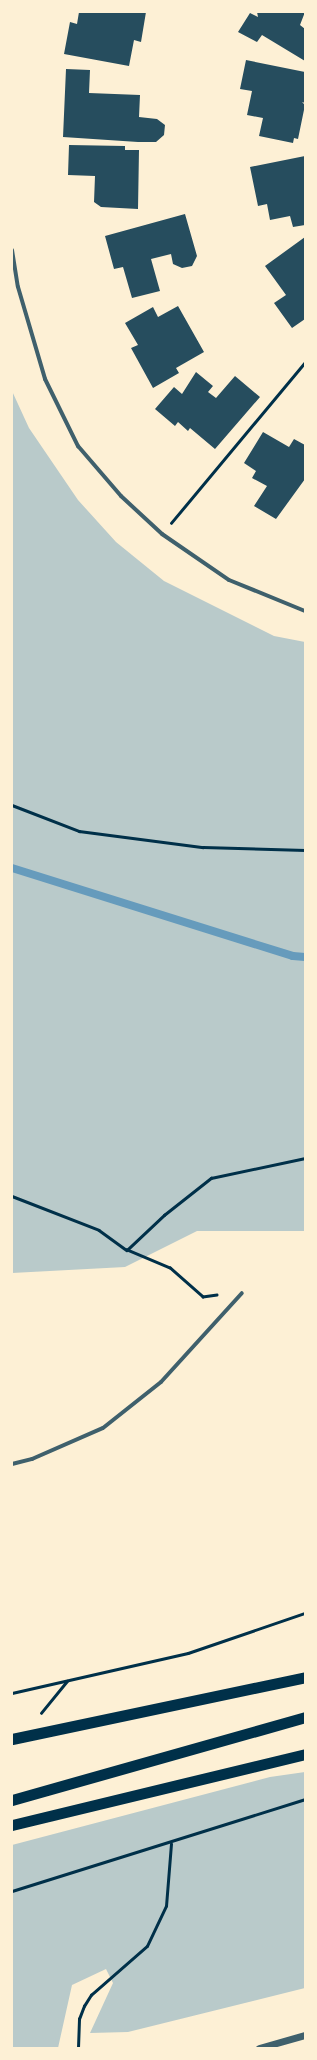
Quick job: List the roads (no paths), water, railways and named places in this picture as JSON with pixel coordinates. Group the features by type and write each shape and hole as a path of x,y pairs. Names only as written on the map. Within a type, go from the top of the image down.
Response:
{"highway":[{"path":"17,1738 305,1678"},
{"path":"12,1800 305,1717"},
{"path":"12,1825 305,1754"}],"street":[{"path":"12,250 18,287 45,379 78,446 121,496 162,534 229,580 305,611"},
{"path":"12,1464 32,1459 103,1428 161,1382 242,1293"},
{"path":"259,2048 305,2035"}],"waterway":[{"path":"12,868 293,956 305,957"}]}
